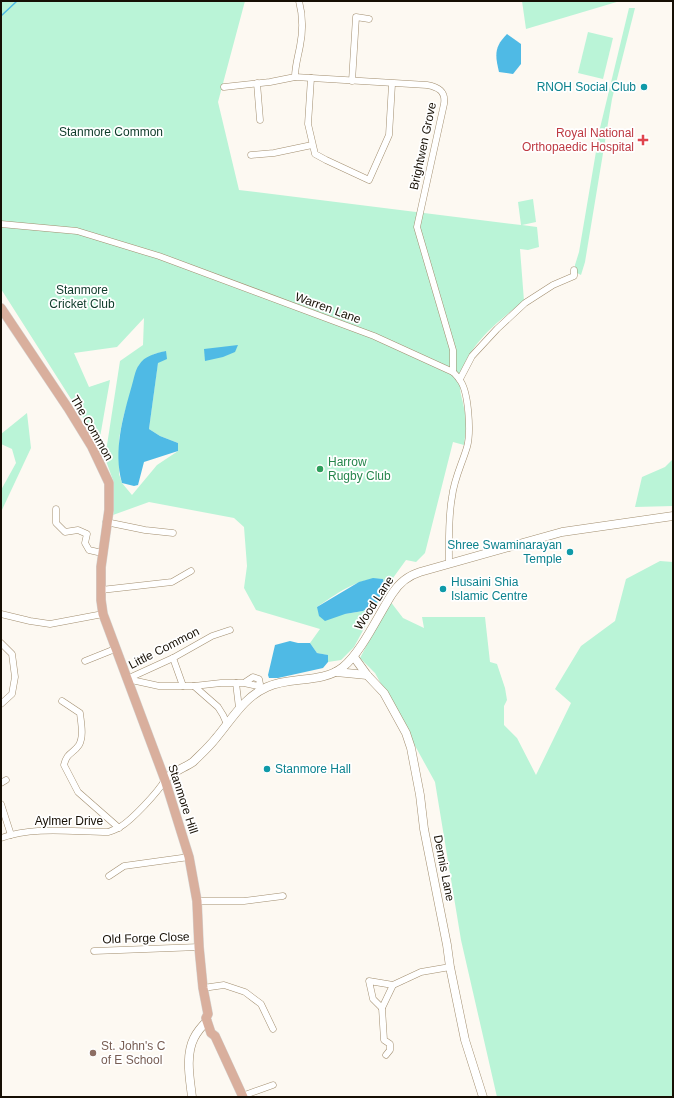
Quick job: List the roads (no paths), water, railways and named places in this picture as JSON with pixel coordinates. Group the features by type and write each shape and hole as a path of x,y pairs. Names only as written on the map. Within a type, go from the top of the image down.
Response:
{"main road":[{"name":"The Common","path":"1,308 92,447 109,483 109,510 102,552 101,600"},
{"name":"Stanmore Hill","path":"101,600 103,614 115,649 165,780 188,857 197,901 202,988 211,1033 215,1036 243,1097"}],"street":[{"path":"295,77 296,62 302,37 302,9 299,1"},
{"path":"352,81 356,18 368,19"},
{"name":"Brightwen Grove","path":"224,87 295,77 432,86 440,89 444,95 444,104 417,228 453,350 453,372"},
{"path":"311,78 308,124 315,154 318,157 369,180 389,135 392,84"},
{"path":"257,83 260,120"},
{"path":"251,155 274,153 312,145"},
{"name":"Warren Lane","path":"1,224 77,231 159,256 374,336 453,372 460,379 467,404 470,431 450,507 449,564"},
{"path":"460,379 472,356 525,303 537,295 574,276 574,270"},
{"path":"56,509 56,523 65,532 78,530 87,534 85,543 89,550 102,552"},
{"name":"Wood Lane","path":"165,780 168,776 186,767 197,758 251,696 266,687 330,674 343,668 354,656 392,594 402,581 413,574 562,532 673,516"},
{"path":"106,522 173,534"},
{"path":"101,590 172,582 191,571"},
{"path":"1,614 30,622 50,624 103,614"},
{"name":"Little Common","path":"127,679 173,658 212,636 230,630"},
{"path":"1,643 12,654 15,677 12,694 1,704"},
{"path":"85,661 115,649"},
{"name":"Dennis Lane","path":"354,656 367,675 384,693 406,733 411,748 420,795 424,829 450,967 466,1040 482,1097"},
{"path":"173,658 183,686"},
{"path":"336,672 367,675"},
{"name":"Little Common","path":"127,679 159,686 194,686 221,683 244,683"},
{"path":"236,683 240,708"},
{"path":"194,686 218,707 227,724"},
{"path":"62,701 80,713 82,733 79,745 66,757 64,765 78,792 119,828"},
{"name":"Aylmer Drive","path":"1,838 34,831 108,832 119,828 160,788 165,780"},
{"path":"1,804 11,835"},
{"path":"109,876 124,866 188,857"},
{"path":"197,901 244,901 283,896"},
{"name":"Old Forge Close","path":"94,951 199,947"},
{"path":"382,1008 373,999 370,980 393,985 421,972 450,967"},
{"path":"202,988 224,985 245,992 261,1004 273,1029"},
{"path":"386,1055 390,1050 390,1044 384,1040 382,1008 393,985"},
{"path":"192,1097 189,1068 193,1040 207,1018"},
{"path":"243,1097 273,1085"}],"water":[{"path":"507,34 521,44 521,64 513,74 499,72 496,56 500,43"},
{"path":"238,345 235,352 223,357 205,361 204,349"},
{"path":"166,351 167,359 158,363 149,429 160,436 178,443 178,451 144,462 138,485 134,486 122,483 118,458 120,434 125,409 136,372 144,359 154,354"},
{"path":"373,578 383,579 385,589 379,601 363,611 345,614 325,621 319,616 317,607 359,582"},
{"path":"290,641 310,643 317,653 328,655 328,662 323,668 278,678 269,678 268,675 275,645"}],"waterway":[{"path":"1,16 17,1"}],"place":[{"name":"RNOH Social Club","path":"644,87"},
{"name":"Royal National Orthopaedic Hospital","path":"643,140"},
{"name":"Harrow Rugby Club","path":"320,469"},
{"name":"Shree Swaminarayan Temple","path":"570,552"},
{"name":"Husaini Shia Islamic Centre","path":"443,589"},
{"name":"Stanmore Hall","path":"267,769"},
{"name":"St. John's C of E School","path":"93,1053"}],"park label":[{"name":"Stanmore Common","path":"111,132"},
{"name":"Stanmore Cricket Club","path":"82,297"}]}
